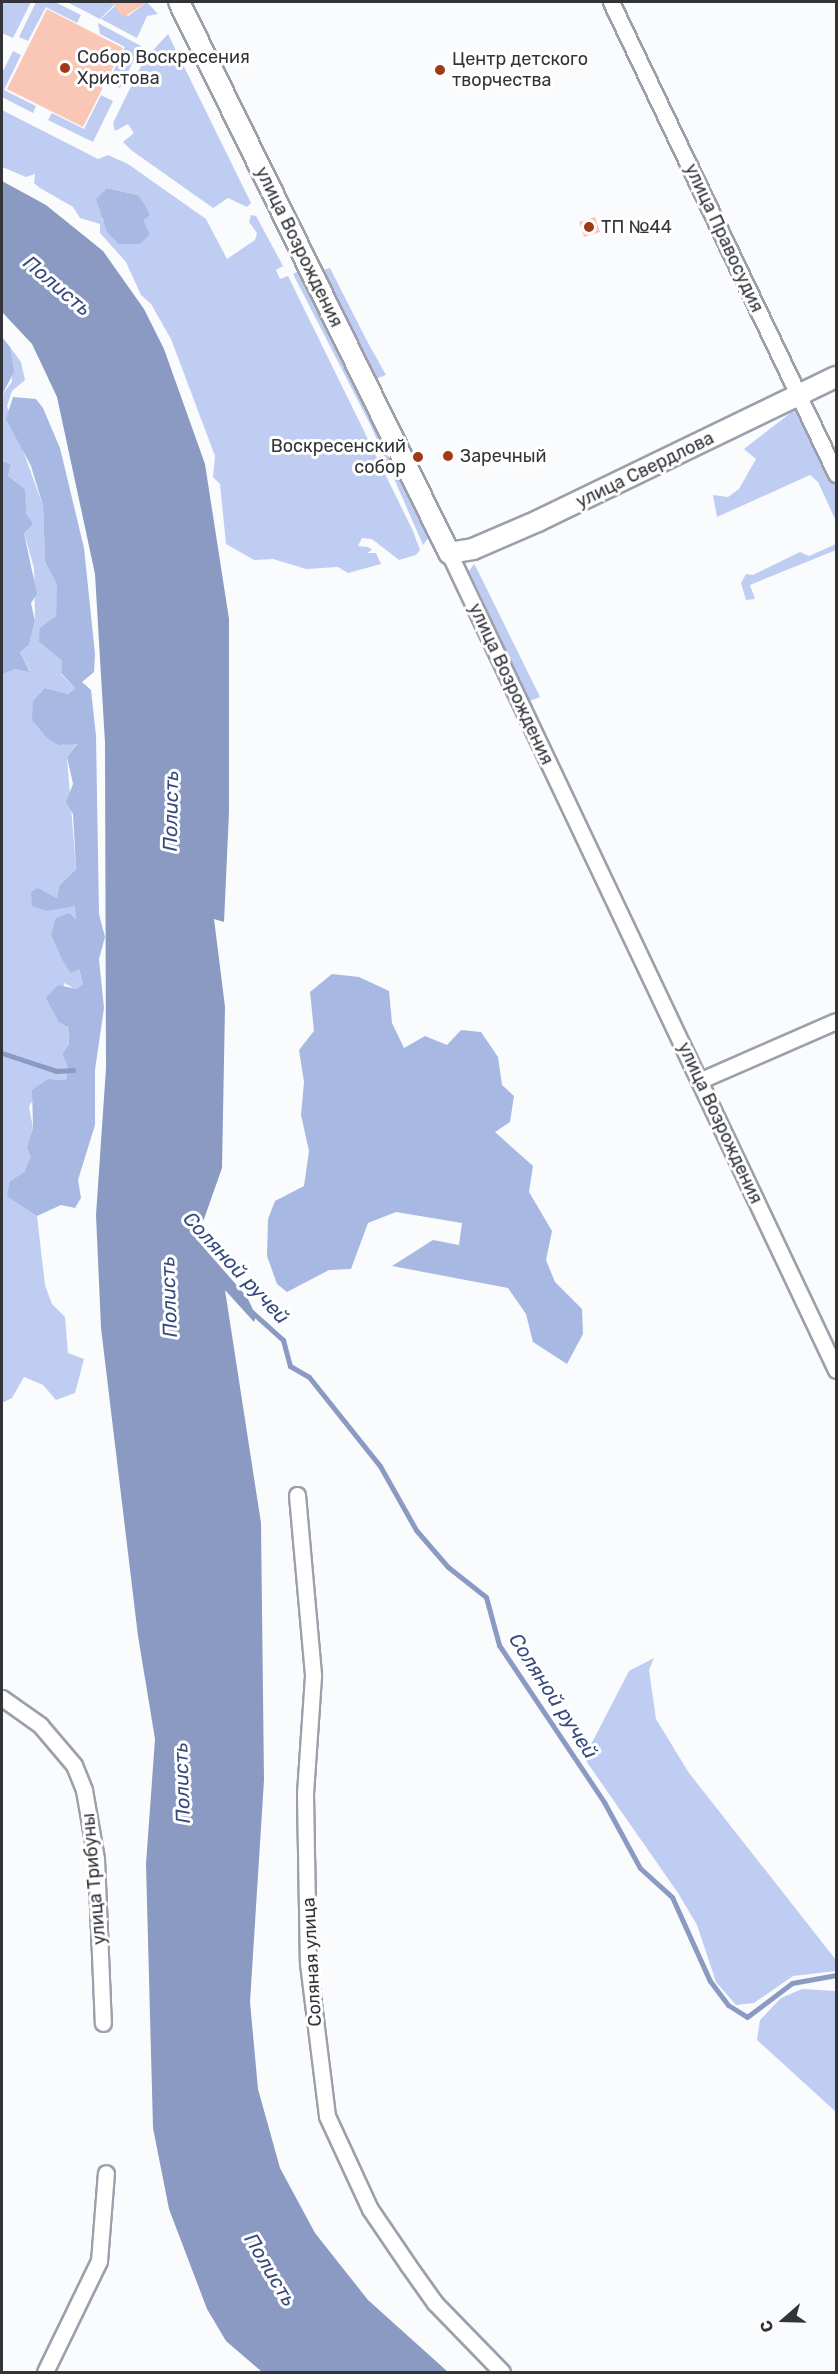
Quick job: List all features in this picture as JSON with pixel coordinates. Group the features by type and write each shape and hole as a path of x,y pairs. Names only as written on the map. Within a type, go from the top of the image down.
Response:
{"street":[{"name":"улица Возрождения","path":"179,2 449,553 837,1370"},
{"name":"улица Правосудия","path":"611,2 837,474"},
{"name":"улица Свердлова","path":"449,553 473,549 538,521 837,377"},
{"path":"701,1080 837,1021"},
{"name":"Соляная улица","path":"297,1495 313,1676 305,1794 308,1963 327,2116 370,2209 408,2265 435,2302 502,2373"},
{"name":"улица Трибуны","path":"2,1698 40,1725 74,1765 84,1790 96,1859 103,2023"},
{"path":"45,2373 99,2261 106,2173"}],"shaded area":[{"path":"2,2 31,2 13,38 2,33"},
{"path":"36,2 55,2 81,15 77,23 46,7 28,41 19,37"},
{"path":"67,2 112,2 114,5 100,19"},
{"path":"147,2 158,14 147,16 137,38 101,19 115,6 128,16"},
{"path":"98,23 141,46 120,88 108,82 125,47 100,34"},
{"path":"168,34 251,203 247,207 228,198 213,208 131,150 123,142 134,133 128,124 115,131 113,123 144,60"},
{"path":"13,51 21,55 4,90 36,106 33,113 2,97 2,73"},
{"path":"101,95 113,101 93,142 48,120 52,113 84,129"},
{"path":"2,110 98,159 108,155 128,164 206,219 227,259 255,240 257,233 249,222 251,215 256,216 283,266 276,270 280,279 288,276 413,531 420,550 416,555 399,560 372,539 362,538 358,546 372,550 367,553 376,553 381,564 348,573 338,567 306,569 273,559 254,560 226,544 220,484 213,477 215,456 171,339 151,304 141,295 126,262 100,233 100,224 80,218 73,207 40,188 34,183 35,174 26,177 2,167","holes":["107,188 138,195 140,244 129,241 102,220"]},
{"path":"107,188 138,195 144,204 150,215 143,220 150,234 140,244 119,244 107,232 96,199"},
{"path":"330,268 386,375 375,379 322,270"},
{"path":"298,271 429,537 423,545 371,426 293,274"},
{"path":"2,337 10,347 14,372 2,395"},
{"path":"10,347 21,362 25,380 12,391 7,406 43,506 45,562 58,584 56,616 39,642 62,661 61,674 75,688 68,694 45,688 59,745 77,743 67,757 76,869 59,886 57,898 38,888 61,907 75,905 78,911 76,919 70,913 51,935 62,960 71,972 79,969 83,984 77,990 64,983 69,1044 62,1054 68,1068 66,1080 48,1079 29,1106 33,1128 27,1147 32,1157 24,1172 10,1181 37,1216 45,1285 52,1304 65,1317 68,1353 84,1359 75,1393 56,1400 43,1385 24,1377 12,1398 2,1403 2,674 15,669 30,671 20,652 29,645 35,621 34,568 24,533 25,489 8,476 11,464 2,461 2,395 12,382"},
{"path":"13,397 36,399 43,408 60,448 84,548 95,654 94,672 82,682 91,690 96,736 99,914 105,937 99,959 104,1008 95,1070 95,1125 78,1180 81,1198 75,1208 61,1205 37,1216 7,1196 10,1181 24,1172 31,1157 27,1147 33,1128 32,1090 48,1079 66,1080 68,1068 62,1054 69,1044 68,1027 59,1022 46,998 58,985 77,989 83,984 79,969 71,973 62,960 51,935 56,918 70,913 76,919 75,906 47,911 32,906 31,892 38,888 57,898 59,886 76,869 73,814 66,802 73,784 67,757 77,744 59,745 48,739 32,720 33,701 45,688 68,694 75,688 61,673 62,661 39,642 40,628 56,616 57,584 45,562 43,506 31,466 6,419"},
{"path":"793,411 802,412 836,484 836,521 818,482 810,475 717,517 713,495 728,497 739,489 756,459 744,449"},
{"path":"2,461 11,464 8,476 25,489 26,514 33,524 24,533 37,594 31,603 35,621 29,645 20,652 30,672 15,669 3,674"},
{"path":"836,544 836,550 750,585 755,599 746,600 741,583 746,574 753,575 800,552 809,556"},
{"path":"474,564 540,697 530,701 469,571"},
{"path":"332,974 359,977 389,991 392,1023 404,1048 425,1036 447,1045 461,1030 481,1032 498,1057 502,1085 514,1096 510,1122 495,1132 533,1166 529,1192 552,1231 546,1260 555,1282 582,1309 583,1334 567,1364 533,1342 526,1314 508,1288 392,1266 433,1240 459,1245 462,1223 396,1212 368,1223 351,1269 329,1270 287,1292 277,1284 267,1256 268,1219 275,1201 304,1186 309,1151 301,1115 304,1082 299,1050 314,1031 310,992"},
{"path":"654,1658 649,1670 656,1719 689,1773 836,1960 836,1971 793,1976 754,2003 736,2005 716,1982 697,1925 678,1893 584,1758 629,1671"},
{"path":"802,1989 836,1991 836,2112 757,2040 760,2020 781,1998"}],"water":[{"name":"Полисть","path":"2,181 46,205 103,251 144,309 164,349 205,464 229,619 229,812 224,922 214,919 225,1007 222,1168 204,1219 191,1233 247,1297 256,1316 254,1322 225,1290 261,1523 264,1780 250,2002 258,2089 280,2168 315,2233 368,2300 448,2372 262,2372 226,2341 207,2309 169,2209 153,2128 146,1864 155,1739 138,1636 101,1328 96,1215 106,1068 105,743 95,574 57,397 32,344 2,312"}],"building":[{"path":"112,2 147,2 127,15 121,15"},
{"name":"Собор Воскресения Христова","path":"47,9 123,48 83,127 7,89"},
{"name":"ТП №44","path":"595,217 600,232 584,237 579,222"}],"waterway":[{"path":"2,1053 56,1071 73,1070"},
{"name":"Соляной ручей","path":"252,1312 283,1340 290,1366 309,1377 380,1466 416,1530 448,1567 486,1597 499,1645 604,1802 640,1868 672,1897 710,1981 728,2005 747,2017 792,1983 836,1975"}],"place":[{"name":"Собор Воскресения Христова","path":"65,68"},
{"name":"Центр детского творчества","path":"440,70"},
{"name":"ТП №44","path":"589,227"},
{"name":"Заречный","path":"448,456"},
{"name":"Воскресенский собор","path":"418,457"}]}
